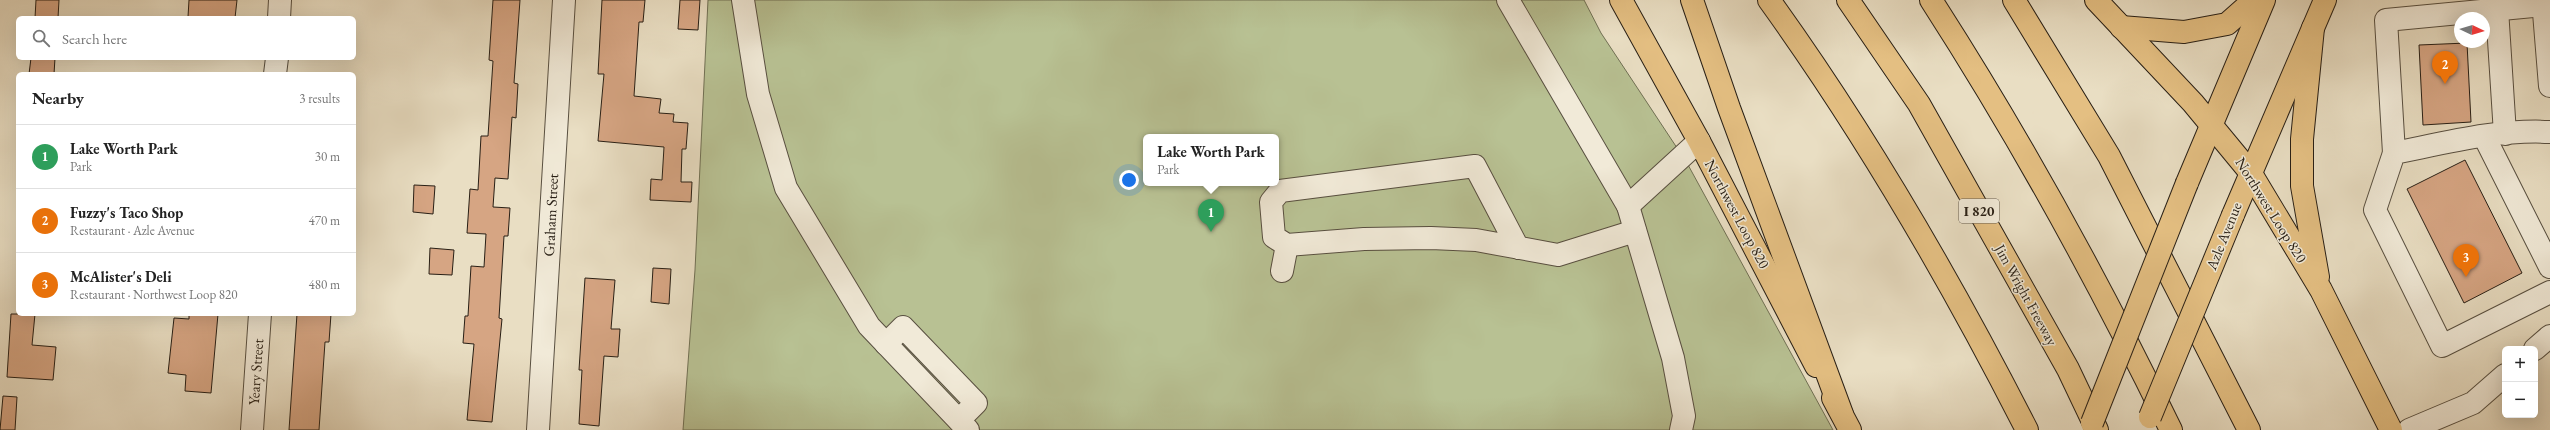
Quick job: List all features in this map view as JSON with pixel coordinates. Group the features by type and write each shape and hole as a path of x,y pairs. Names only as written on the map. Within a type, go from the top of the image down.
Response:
{"main road":[{"name":"Northwest Loop 820","path":"1621,0 1699,141 1846,422"},
{"path":"1692,0 1729,108 1846,422"},
{"path":"1769,0 1865,140 1973,324 2027,430"},
{"name":"Jim Wright Freeway","path":"1848,0 1919,104 2068,369 2097,430"},
{"path":"1931,0 1964,50 2070,230 2171,430"},
{"path":"2014,0 2109,156 2232,393 2249,430"},
{"name":"Northwest Loop 820","path":"2096,0 2211,123 2250,172 2321,290 2391,430"},
{"path":"2121,27 2184,32 2227,24 2254,0"},
{"path":"2089,430 2211,123 2264,0"},
{"name":"Azle Avenue","path":"2145,430 2250,172 2325,0"},
{"path":"2312,28 2302,139 2302,186 2321,290"}],"street":[{"path":"279,16 280,0"},
{"name":"Graham Street","path":"538,430 564,0"},
{"path":"743,0 758,94 786,188 869,326 963,425"},
{"path":"1508,0 1628,206 1673,358 1684,416 1681,430"},
{"path":"2550,80 2548,27 2544,2 2497,9 2386,20 2394,153 2375,210 2442,346 2550,292"},
{"path":"2497,9 2494,135 2550,267"},
{"path":"276,60 276,72"},
{"path":"2394,153 2494,135 2526,131 2550,132"},
{"path":"1628,206 1699,141"},
{"path":"1518,248 1475,166 1280,190 1271,202 1271,221 1274,237 1287,246 1364,239 1431,238 1476,240 1518,248 1558,255 1635,231"},
{"path":"1282,271 1287,246"},
{"name":"Yeary Street","path":"252,430 260,316"},
{"path":"2538,346 2550,336"},
{"path":"2409,430 2473,403 2502,378"}],"green space":[{"path":"708,0 1584,0 1601,33 1687,163 1833,430 683,430 695,270"}],"building":[{"path":"36,0 59,0 58,16 35,16"},
{"path":"189,0 237,0 235,16 188,16"},
{"path":"493,0 520,0 514,83 518,84 516,118 512,117 508,179 495,178 493,207 510,208 508,236 504,236 499,318 502,319 492,422 467,420 474,344 463,343 465,316 468,316 471,266 484,267 486,234 467,233 470,189 478,190 481,136 488,136 493,61 489,60"},
{"path":"602,0 645,0 643,22 639,22 634,96 661,99 659,113 674,114 673,122 688,123 686,149 682,149 681,182 692,182 691,202 650,200 651,179 662,180 664,147 598,141 604,74 598,74"},
{"path":"680,0 700,0 698,30 678,29"},
{"path":"2454,44 2454,48 2467,48 2471,122 2423,125 2419,45"},
{"path":"31,60 55,60 54,72 29,72"},
{"path":"2465,160 2522,273 2464,303 2407,189"},
{"path":"414,185 435,186 433,214 413,212"},
{"path":"430,248 454,250 452,275 429,274"},
{"path":"653,268 671,269 669,304 651,302"},
{"path":"585,278 615,280 611,329 620,329 618,357 604,356 599,426 579,424 582,370 579,370"},
{"path":"11,314 16,314 16,316 35,316 32,345 56,347 53,380 7,377"},
{"path":"189,316 218,316 211,393 185,391 186,375 168,373 174,318 189,319"},
{"path":"297,316 331,316 329,342 325,342 319,430 289,430"},
{"path":"3,396 17,397 15,430 0,430"}],"place":[{"name":"Fuzzy's Taco Shop","path":"2445,84"},
{"name":"Lake Worth Park","path":"1211,232"},
{"name":"McAlister's Deli","path":"2466,277"}]}
